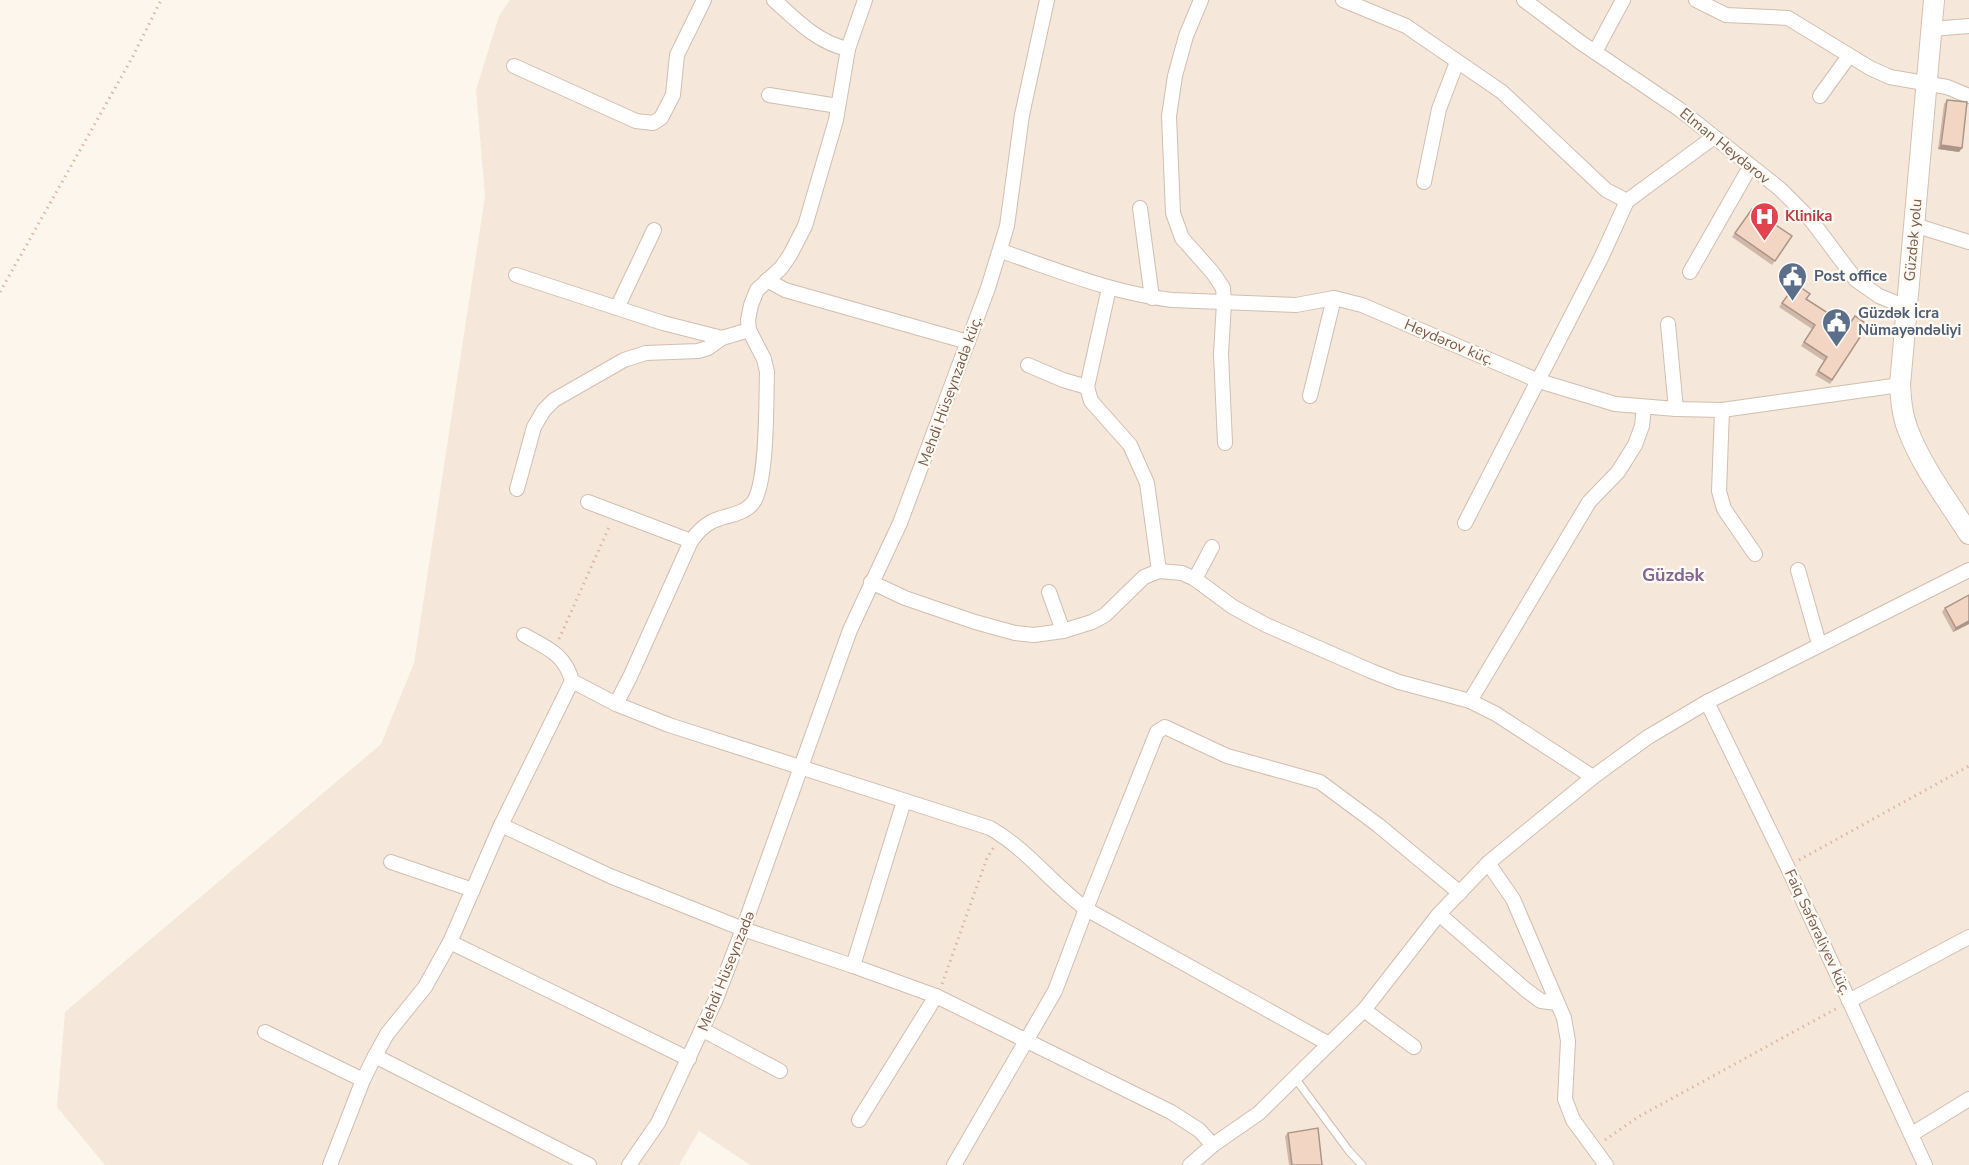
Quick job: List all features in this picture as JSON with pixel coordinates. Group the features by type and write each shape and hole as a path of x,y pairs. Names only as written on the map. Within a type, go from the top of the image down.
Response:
{"street":[{"path":"514,66 636,121 653,123 661,118 673,95 678,55 704,0"},
{"path":"774,0 800,24 822,39 837,47 848,49"},
{"path":"616,704 690,541 711,522 742,512 758,495 762,477 767,372 764,359 749,330 751,305 757,290 781,268 805,226 838,106 848,49 865,0"},
{"name":"Mehdi Hüseynzadə küç.","path":"802,768 850,630 900,523 1001,251 1011,202 1022,115 1047,0"},
{"path":"1201,0 1186,36 1175,76 1169,116 1173,213 1182,238 1213,273 1222,288 1224,303 1221,354 1225,443"},
{"path":"1343,0 1406,26 1502,92 1606,190 1627,201"},
{"name":"Elman Heydərov","path":"1524,0 1679,109 1780,189 1811,220 1856,280 1879,296 1908,308"},
{"path":"1595,52 1623,0"},
{"path":"1696,0 1726,15 1788,18 1849,56 1890,76 1947,87 1969,96"},
{"name":"Güzdək yolu","path":"1934,0 1900,385 1901,406 1907,429 1919,454 1969,534"},
{"path":"1932,29 1969,26"},
{"path":"1820,96 1849,56"},
{"path":"1424,182 1439,109 1457,62"},
{"path":"769,95 838,106"},
{"path":"1465,523 1601,258 1627,201 1714,137"},
{"path":"1690,272 1750,167"},
{"path":"1140,208 1152,298"},
{"path":"1914,225 1969,242"},
{"path":"617,308 654,230"},
{"name":"Heydərov küç.","path":"1001,251 1109,288 1152,298 1296,305 1334,298 1362,305 1539,381 1615,404 1722,410 1900,385"},
{"path":"516,275 617,308 722,338"},
{"path":"767,280 785,290 968,342"},
{"path":"1109,288 1088,387 1091,402 1130,445 1148,483 1159,571"},
{"path":"1310,396 1334,298"},
{"path":"1668,324 1676,409"},
{"path":"517,489 534,427 544,410 554,400 624,360 646,353 698,351 708,348 722,338 749,330"},
{"path":"1028,365 1063,380 1088,387"},
{"path":"1470,701 1589,502 1618,472 1635,445 1642,426 1644,407"},
{"path":"1722,410 1719,490 1724,509 1755,554"},
{"path":"588,502 690,541"},
{"path":"1195,579 1212,547"},
{"path":"1798,570 1819,644"},
{"path":"1190,1165 1213,1145 1259,1113 1364,1010 1439,914 1488,863 1593,777 1656,732 1707,702 1969,570"},
{"path":"871,582 904,598 975,622 1015,633 1034,635 1063,631 1092,622 1105,615 1144,578 1159,571 1182,573 1195,579 1233,607 1266,625 1399,682 1470,701 1496,714 1593,777"},
{"path":"1049,592 1063,631"},
{"path":"330,1165 363,1080 375,1056 387,1034 425,987 450,942 501,825 572,681 569,668 563,660 524,635"},
{"path":"572,681 616,704 669,725 976,822 1001,834 1024,852 1066,894 1086,909 1329,1044"},
{"name":"Faiq Səfərəliyev küç.","path":"1707,702 1787,866 1925,1165"},
{"path":"954,1165 1055,991 1158,732 1165,728 1227,756 1320,782 1378,825 1460,893"},
{"name":"Mehdi Hüseynzadə","path":"630,1165 658,1123 703,1030 802,768"},
{"path":"853,966 904,801"},
{"path":"501,825 610,876 743,929 936,996 1171,1112 1199,1130 1213,1145"},
{"path":"391,862 472,890"},
{"path":"1488,863 1513,899 1564,1018 1568,1041 1565,1099 1573,1120 1606,1165"},
{"path":"1439,914 1526,990 1541,1001 1557,1003"},
{"path":"1849,1001 1969,937"},
{"path":"450,942 689,1059"},
{"path":"859,1120 936,996"},
{"path":"1364,1010 1414,1047"},
{"path":"703,1030 780,1071"},
{"path":"265,1032 363,1080"},
{"path":"375,1056 589,1165"},
{"path":"1912,1134 1969,1099"}],"lane":[{"path":"1295,1078 1362,1165"}],"path":[{"path":"0,292 132,58 161,0"},
{"path":"553,652 616,511"},
{"path":"1787,866 1969,766"},
{"path":"936,996 946,975 987,858 1001,834"},
{"path":"1593,1148 1638,1117 1849,1001"}],"shaded area":[{"name":"Güzdək","path":"510,0 1969,0 1969,1165 750,1165 699,1131 679,1165 105,1165 57,1107 65,1012 381,744 414,663 485,196 476,90 499,16"}],"building":[{"path":"1947,100 1967,102 1962,148 1941,145"},
{"path":"1752,209 1792,236 1775,261 1735,233"},
{"path":"1796,284 1810,294 1806,299 1848,326 1855,316 1868,325 1832,380 1818,371 1827,357 1804,342 1815,325 1782,303"},
{"path":"1969,595 1969,621 1956,628 1945,608"},
{"path":"1318,1128 1322,1165 1292,1165 1288,1133"}],"place":[{"name":"Klinika","path":"1764,242"},
{"name":"Post office","path":"1793,302"},
{"name":"Güzdək İcra Nümayəndəliyi","path":"1837,348"}],"district":[{"name":"Güzdək","path":"1673,575"}]}
